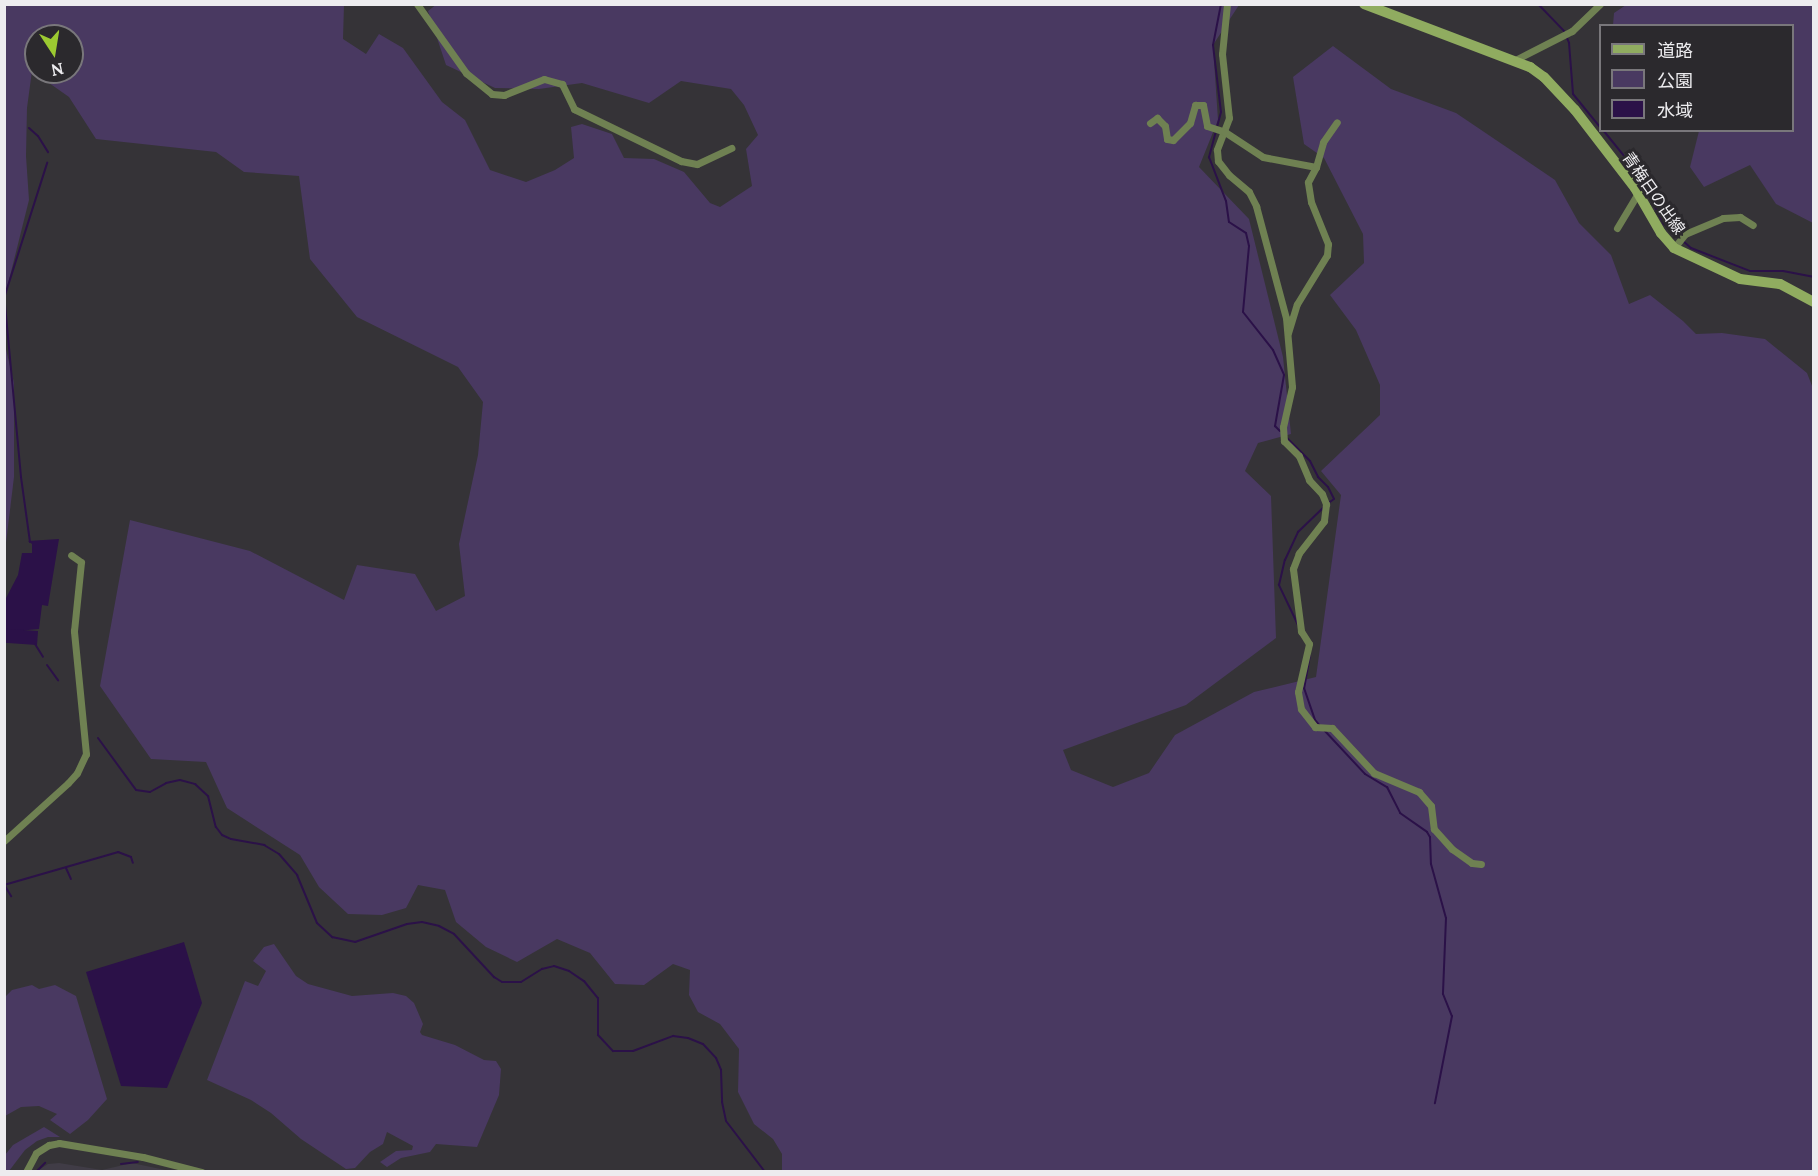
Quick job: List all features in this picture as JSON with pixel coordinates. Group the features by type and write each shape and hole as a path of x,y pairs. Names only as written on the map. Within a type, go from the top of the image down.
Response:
{"main road":[{"name":"青梅日の出線","path":"1364,4 1515,60 1544,76 1559,91 1638,193 1660,233 1676,246 1740,279 1780,284 1814,302"}],"street":[{"path":"417,4 466,73 492,94 504,95 544,79 562,84 574,109 681,161 697,164 732,148"},
{"path":"1227,4 1222,54 1229,118 1217,150 1218,161 1253,199 1286,318 1292,387 1283,427 1284,441 1299,456 1309,480 1322,494 1326,504 1324,521 1299,553 1293,569 1301,631 1309,644 1298,692 1301,709 1315,727 1332,728 1374,773 1419,792 1431,806 1434,829 1452,849 1472,863 1481,864"},
{"path":"1515,60 1570,32 1600,4"},
{"path":"1150,123 1157,118 1165,126 1167,139 1173,140 1190,123 1196,105 1203,105 1207,126 1225,132 1263,157 1316,167"},
{"path":"1287,336 1297,304 1327,255 1328,244 1311,202 1308,182 1316,167 1323,142 1337,122"},
{"path":"1617,228 1638,193"},
{"path":"1676,246 1685,234 1731,216 1740,217 1753,225"},
{"path":"4,841 68,783 77,773 86,754 74,631 81,562 71,555"},
{"path":"26,1172 36,1153 49,1145 59,1143 143,1157 202,1172"}],"shaded area":[{"path":"59,1163 102,1170 132,1163 170,1171 37,1171 48,1164"}],"green space":[{"path":"437,4 1239,5 1213,45 1218,120 1199,167 1249,219 1283,357 1291,434 1258,443 1245,471 1271,496 1276,638 1186,705 1063,750 1071,770 1113,787 1149,773 1175,735 1254,692 1316,677 1341,495 1321,471 1380,415 1380,385 1356,330 1330,295 1364,263 1363,234 1324,158 1304,144 1293,77 1333,46 1391,89 1456,113 1555,180 1579,223 1611,255 1629,304 1650,295 1696,334 1722,333 1765,339 1807,373 1814,391 1813,1171 782,1171 782,1154 773,1139 754,1124 738,1092 739,1049 720,1024 698,1012 689,995 690,970 673,964 644,985 615,984 590,953 557,939 517,962 486,947 456,922 445,890 418,885 406,908 382,915 348,914 319,887 300,855 227,808 206,762 151,759 100,686 130,520 250,551 344,600 357,565 415,574 436,611 465,596 459,544 478,455 483,402 458,367 357,317 310,259 299,176 244,172 216,152 96,139 69,97 50,84 84,84 84,24 24,24 24,84 30,84 27,108 26,156 29,200 5,296 5,5 344,5 343,39 366,54 379,34 403,48 442,102 465,120 490,170 526,182 555,170 574,158 571,127 582,124 612,134 624,158 654,159 684,172 710,203 720,207 752,186 746,149 758,135 744,105 731,89 681,81 649,103 582,83 539,89 495,88 446,65 428,11"},
{"path":"1626,5 1813,5 1813,223 1776,204 1750,165 1704,187 1690,167 1699,132 1794,132 1794,24 1613,24 1614,13"},
{"path":"5,345 14,383 14,477 5,551"},
{"path":"274,944 296,976 308,984 352,996 393,993 406,996 414,1003 423,1024 420,1032 422,1035 455,1045 484,1060 496,1061 501,1069 499,1095 477,1147 436,1144 430,1152 401,1158 387,1167 380,1162 396,1151 412,1150 413,1146 387,1132 383,1144 370,1152 355,1168 346,1169 301,1139 271,1113 251,1100 207,1080 245,981 258,986 266,971 253,961 264,947"},
{"path":"32,985 39,989 55,985 76,996 107,1099 88,1120 70,1134 50,1120 57,1114 39,1106 21,1107 5,1116 5,997 12,990"},
{"path":"44,1127 60,1137 48,1137 37,1141 25,1150 9,1171 5,1171 5,1155 13,1145"}],"water":[{"path":"59,539 48,606 42,605 39,629 5,632 5,600 18,575 22,553 32,553 32,544 28,541"},
{"path":"5,629 38,631 37,645 4,643"},
{"path":"184,942 202,1003 167,1088 121,1086 86,972"}],"waterway":[{"path":"1221,4 1213,45 1221,112 1209,157 1226,201 1229,222 1246,233 1249,246 1243,312 1273,350 1284,375 1275,426 1280,431"},
{"path":"1538,4 1564,31 1569,43 1573,94 1599,126"},
{"path":"29,128 38,136 48,152"},
{"path":"1605,132 1625,157 1664,224 1679,237"},
{"path":"30,542 21,477 5,295 47,163"},
{"path":"1683,241 1691,248 1750,271 1783,271 1814,277"},
{"path":"1286,437 1310,461 1318,477 1328,487 1334,499 1327,504"},
{"path":"1299,627 1279,585 1285,560 1298,532 1323,508"},
{"path":"35,644 43,657"},
{"path":"1310,655 1304,688 1315,720 1320,726"},
{"path":"47,665 58,680"},
{"path":"1324,730 1365,774 1387,787 1400,813 1427,832 1430,837 1431,864 1446,918 1443,994 1452,1016 1435,1103"},
{"path":"98,738 136,790 150,792 166,783 180,780 195,784 208,796 216,827 222,835 231,839 264,845 279,854 297,875 317,923 332,937 355,942 407,924 422,922 439,926 454,934 494,977 502,982 521,982 542,969 554,966 569,971 584,981 598,998 598,1035 613,1051 633,1051 673,1036 688,1038 703,1044 716,1058 721,1070 722,1102 726,1121 765,1172"},
{"path":"4,885 118,852 131,857 133,863"},
{"path":"66,868 71,879"},
{"path":"5,886 11,896"},
{"path":"121,1164 138,1162"},
{"path":"36,1172 45,1163"}]}
